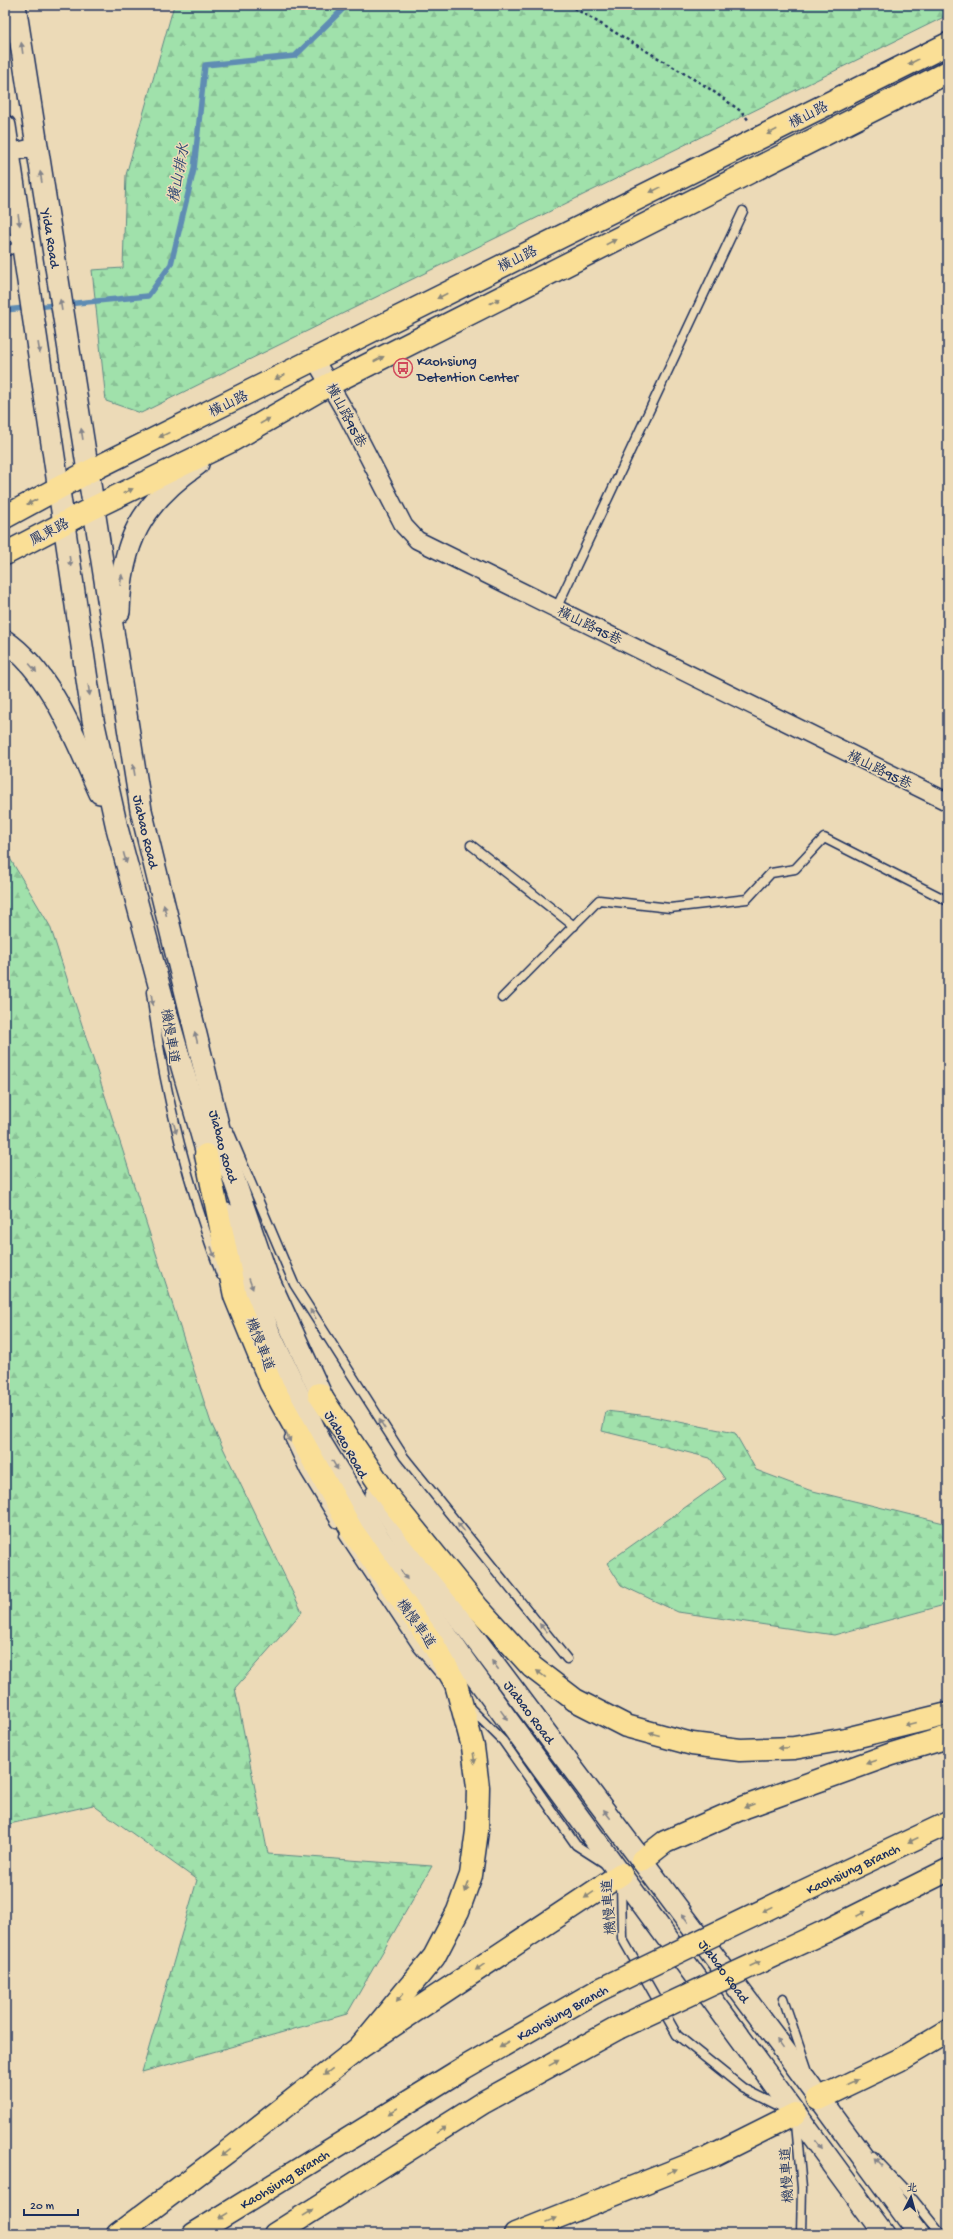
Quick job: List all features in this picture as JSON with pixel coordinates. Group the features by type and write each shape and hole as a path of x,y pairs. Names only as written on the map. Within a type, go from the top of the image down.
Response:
{"main road":[{"name":"橫山路","path":"88,472 948,44"},
{"name":"橫山路","path":"93,508 231,441 330,384 948,72"},
{"path":"5,517 88,472"},
{"name":"鳳東路","path":"5,554 93,508"},
{"path":"206,1154 235,1296 271,1384 353,1532 433,1644 456,1684 473,1747 478,1787 477,1831 471,1875 458,1911 434,1957 359,2048"},
{"path":"319,1394 389,1498 478,1608 507,1640 532,1667 575,1700 626,1726 692,1744 740,1750 778,1748 846,1739 948,1714"},
{"path":"642,1860 665,1842 745,1807 892,1754 948,1737"},
{"name":"Kaohsiung Branch","path":"194,2234 462,2069 599,1990 948,1823"},
{"path":"275,2234 484,2102 618,2028 826,1931 948,1870"},
{"path":"118,2234 227,2152 359,2048 621,1874"},
{"path":"818,2099 899,2060 948,2031"},
{"path":"515,2234 709,2157 795,2114"}],"street":[{"name":"Yida Road","path":"15,5 93,508"},
{"name":"Yida Road","path":"5,126 9,153 14,248 60,488 65,523"},
{"path":"9,153 36,147"},
{"name":"橫山路95巷","path":"315,360 330,384 404,526 417,540 948,802"},
{"path":"119,674 120,585 124,557 134,532 176,480 231,441"},
{"name":"Jiabao Road","path":"93,508 141,810 224,1153 267,1276 319,1394 364,1475 428,1576 642,1860 919,2234"},
{"name":"Jiabao Road","path":"65,523 93,720 117,828 143,919 166,1015 206,1154 232,1232 269,1332 321,1443 379,1538 439,1626 884,2234"},
{"path":"5,641 14,647 29,664 66,720 117,828"},
{"path":"621,1874 642,1860"},
{"path":"795,2114 818,2099"}],"lane":[{"path":"556,609 743,211"},
{"path":"502,998 599,900 670,908 747,899 771,873 795,869 824,838 948,901"},
{"path":"471,845 574,926"},
{"name":"機慢車道","path":"143,919 155,1020 172,1113 205,1230 257,1372 278,1414"},
{"path":"205,1075 294,1284 404,1457 567,1658"},
{"name":"機慢車道","path":"284,1429 306,1472 357,1559 418,1648 461,1700 503,1741 576,1845 621,1874 622,1938 677,2035 743,2088 795,2114 802,2188 801,2234"},
{"path":"783,1998 818,2099 908,2193 941,2234"}],"path":[{"path":"569,5 707,87 742,112 762,137"}],"green space":[{"path":"174,5 948,5 948,15 141,413 106,401 92,270 123,268 126,175"},
{"path":"5,850 50,926 211,1423 302,1612 235,1688 268,1854 432,1866 347,2014 142,2072 197,1880 93,1805 5,1825"},
{"path":"606,1411 649,1416 735,1433 756,1470 809,1490 948,1524 948,1604 834,1635 678,1612 621,1585 607,1563 725,1479 710,1458 602,1431"}],"waterway":[{"name":"橫山排水","path":"5,310 148,296 171,264 194,169 205,65 295,56 347,5"}],"place":[{"name":"Kaohsiung Detention Center","path":"403,368"}]}
